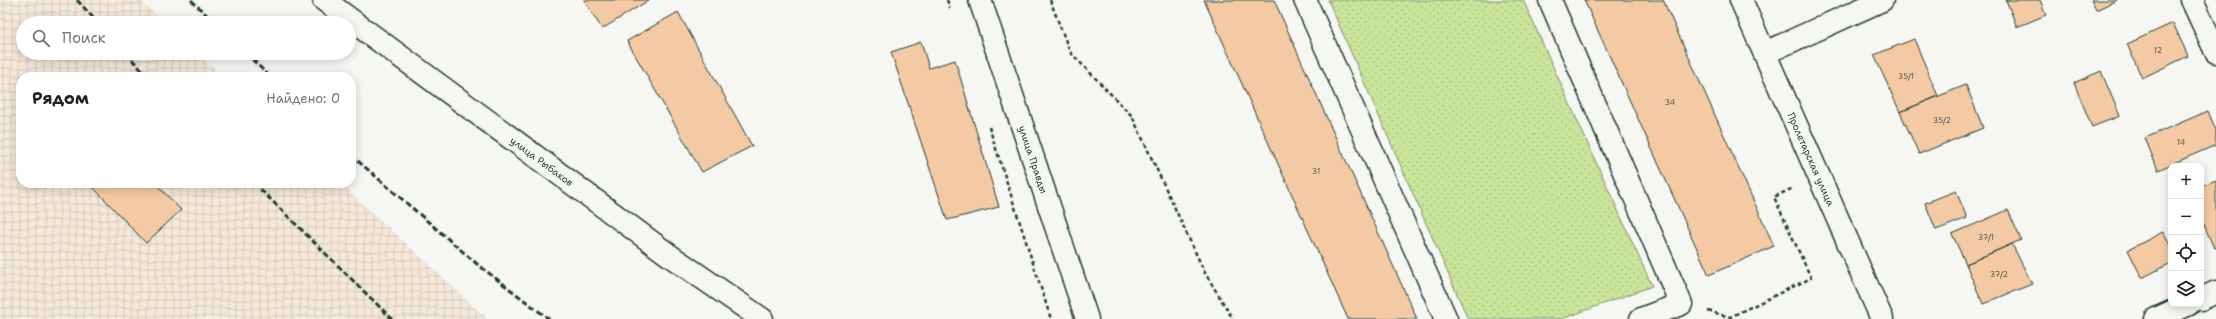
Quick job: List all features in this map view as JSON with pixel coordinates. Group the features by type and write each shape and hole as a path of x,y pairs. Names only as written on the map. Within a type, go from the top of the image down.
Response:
{"street":[{"name":"улица Рыбаков","path":"324,0 346,16"},
{"name":"улица Правды","path":"980,0 1087,319"},
{"path":"1306,0 1446,319"},
{"path":"1550,0 1681,304 1641,319"},
{"name":"Пролетарская улица","path":"1741,0 1882,319"},
{"path":"1765,53 1882,0"},
{"path":"2192,0 2216,52"},
{"name":"улица Рыбаков","path":"356,24 670,255 762,319"},
{"path":"2204,298 2216,292"},
{"path":"2156,319 2182,307"}],"path":[{"path":"947,0 952,14"},
{"path":"1050,0 1070,52 1132,116 1205,273 1233,319"},
{"path":"988,123 1051,319"},
{"path":"1681,304 1730,317 1811,278 1774,197"}],"shaded area":[{"path":"0,0 139,0 157,16 16,16 16,60 205,60 218,72 16,72 16,188 345,188 488,319 0,319"}],"green space":[{"path":"1328,0 1523,0 1652,286 1562,319 1468,319"}],"building":[{"path":"584,0 649,0 602,29"},
{"path":"1204,0 1274,0 1417,319 1348,319"},
{"path":"1584,0 1663,0 1774,246 1709,275"},
{"path":"2006,0 2040,0 2046,15 2017,27"},
{"path":"2091,0 2117,0 2096,10"},
{"path":"678,12 752,146 702,172 627,41"},
{"path":"2173,23 2188,56 2142,78 2127,44"},
{"path":"1914,39 1938,96 1900,112 1874,55"},
{"path":"921,42 929,68 955,60 999,207 947,220 891,52"},
{"path":"2101,71 2120,116 2092,127 2074,83"},
{"path":"1966,85 1983,128 1919,154 1900,112"},
{"path":"2208,111 2216,130 2216,145 2174,163 2168,163 2168,166 2158,170 2145,138"},
{"path":"2216,180 2216,247 2214,248 2204,225 2204,185"},
{"path":"94,188 160,188 181,210 146,243"},
{"path":"1956,191 1967,218 1936,230 1925,203"},
{"path":"2008,210 2021,240 1966,264 1952,234"},
{"path":"2163,232 2168,241 2168,265 2142,278 2128,250"},
{"path":"2012,244 2032,284 1983,304 1966,264"}],"railway":[{"path":"77,0 92,16"},
{"path":"191,0 208,16"},
{"path":"132,60 143,72"},
{"path":"253,60 265,72"},
{"path":"356,159 477,264 549,319"},
{"path":"259,188 392,319"}]}
